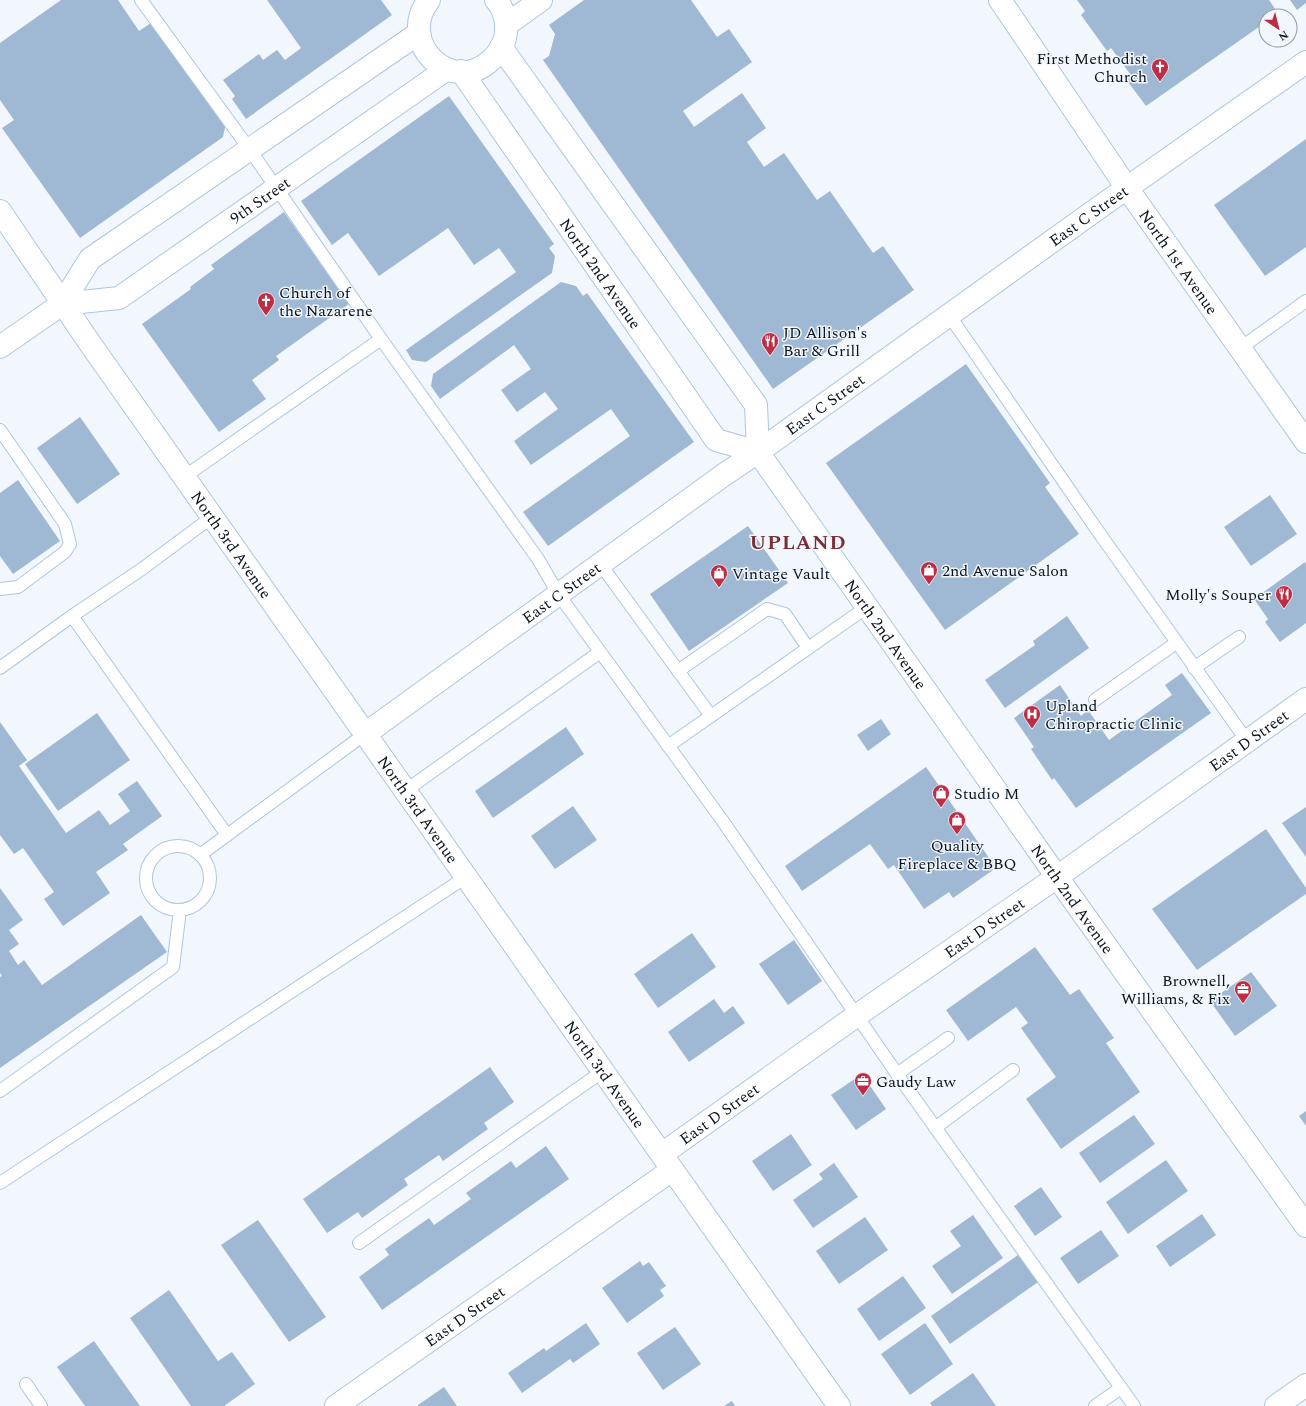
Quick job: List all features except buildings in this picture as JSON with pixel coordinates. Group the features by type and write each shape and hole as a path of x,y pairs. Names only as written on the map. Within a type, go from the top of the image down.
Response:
{"street":[{"path":"454,70 468,71 482,67 493,58 501,47 504,40 506,25 502,10 496,0"},
{"path":"506,25 541,0"},
{"name":"North 1st Avenue","path":"1000,0 1127,188 1306,442"},
{"name":"9th Street","path":"0,347 62,304 90,259 250,150 420,11"},
{"name":"North 2nd Avenue","path":"420,11 422,46 426,52 435,62 454,70 716,440 758,452 1057,877 1306,1226"},
{"path":"501,47 756,405 758,452"},
{"name":"East C Street","path":"365,734 725,474 1306,62"},
{"name":"9th Street","path":"62,304 119,298 276,188 454,70"},
{"name":"North 3rd Avenue","path":"0,211 62,304 839,1406"},
{"name":"East D Street","path":"336,1406 667,1162 856,1016 1057,877 1306,699"},
{"path":"1276,1406 1306,1385"}],"lane":[{"path":"141,0 250,150 381,339 538,559 559,595 722,820 856,1016 1134,1406"},
{"path":"1240,349 1306,301"},
{"path":"949,316 1176,643 1247,741"},
{"path":"184,477 381,339"},
{"path":"0,430 65,524 70,544 65,552 18,586 0,589"},
{"path":"0,668 72,616 142,569 212,517"},
{"path":"601,565 711,716"},
{"path":"668,746 867,607"},
{"path":"678,671 767,609 785,614 808,648"},
{"path":"72,616 227,835"},
{"path":"1194,668 1239,637"},
{"path":"1095,700 1176,643"},
{"path":"405,790 600,652"},
{"path":"200,855 365,734"},
{"path":"181,846 191,849 200,855 206,863 210,873 206,893 199,902 190,908 180,910 170,909 160,905 152,898 147,888 146,878 148,867 153,858 161,851 171,847 181,846"},
{"path":"0,1183 466,877"},
{"path":"0,1091 173,967 180,910"},
{"path":"897,1074 948,1038"},
{"path":"935,1128 1013,1070"},
{"path":"359,1243 603,1071"},
{"path":"26,1384 41,1406"},
{"path":"1095,1406 1121,1388"}],"place":[{"name":"First Methodist Church","path":"1160,82"},
{"name":"Church of the Nazarene","path":"266,316"},
{"name":"JD Allison's Bar & Grill","path":"770,356"},
{"name":"2nd Avenue Salon","path":"929,585"},
{"name":"Vintage Vault","path":"719,588"},
{"name":"Molly's Souper","path":"1284,609"},
{"name":"Upland Chiropractic Clinic","path":"1032,729"},
{"name":"Studio M","path":"941,808"},
{"name":"Quality Fireplace & BBQ","path":"957,835"},
{"name":"Brownell, Williams, & Fix","path":"1243,1004"},
{"name":"Gaudy Law","path":"863,1096"}],"district":[{"name":"UPLAND","path":"798,542"}]}
